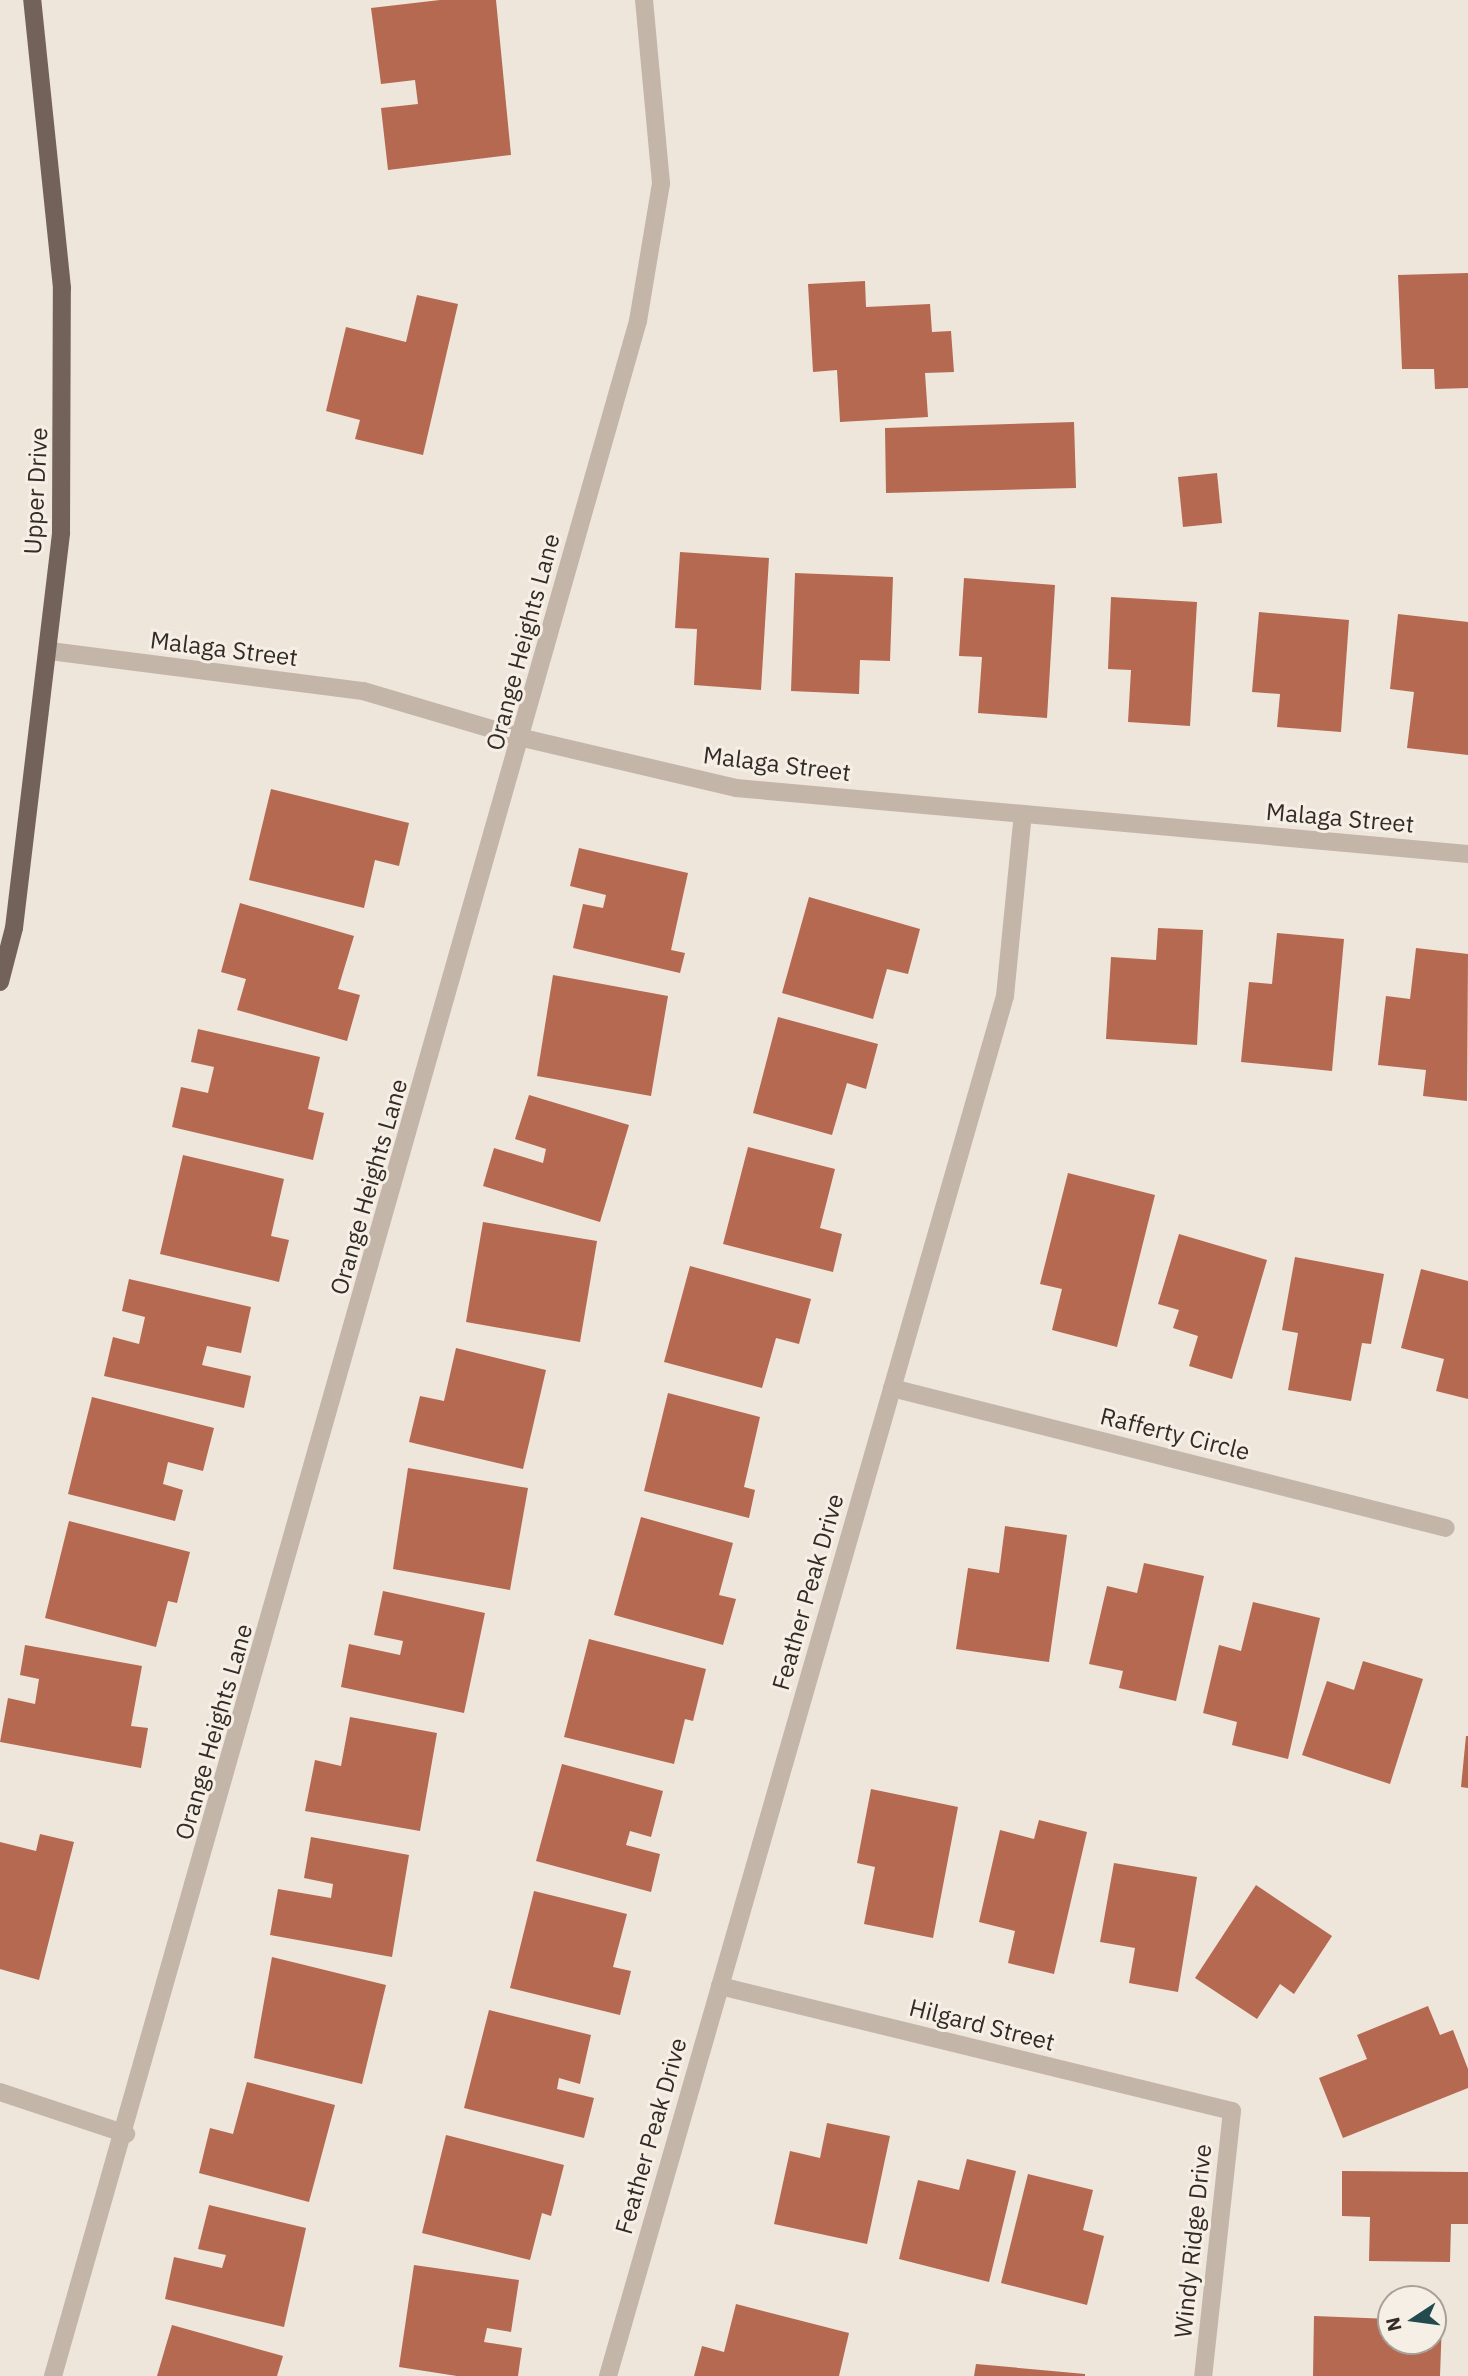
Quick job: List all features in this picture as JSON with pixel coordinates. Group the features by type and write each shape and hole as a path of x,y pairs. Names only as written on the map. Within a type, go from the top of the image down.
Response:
{"main road":[{"name":"Upper Drive","path":"0,982 14,928 50,651 61,533 65,382 62,288 32,0"}],"street":[{"name":"Orange Heights Lane","path":"53,2376 125,2134 523,738 638,321 661,183 644,0"},
{"name":"Malaga Street","path":"50,651 363,691 523,738 736,788 1468,854"},
{"name":"Feather Peak Drive","path":"608,2376 1005,996 1023,814"},
{"name":"Rafferty Circle","path":"892,1388 1446,1528"},
{"name":"Hilgard Street","path":"720,1986 1232,2111"},
{"path":"0,2092 125,2134"},
{"name":"Windy Ridge Drive","path":"1203,2376 1232,2111"}],"building":[{"path":"440,0 496,0 511,155 388,170 381,108 418,104 415,80 381,84 371,8"},
{"path":"1468,273 1468,388 1435,389 1434,369 1402,369 1398,275"},
{"path":"865,281 866,307 930,304 932,332 951,331 954,372 925,373 928,417 840,422 837,370 813,372 808,284"},
{"path":"417,295 458,304 423,455 355,439 360,420 326,411 346,327 406,342"},
{"path":"1074,422 1076,488 886,493 885,428"},
{"path":"1217,473 1222,523 1183,527 1178,477"},
{"path":"680,552 769,558 761,690 694,685 697,629 675,628"},
{"path":"795,573 893,577 890,661 860,660 859,694 791,691"},
{"path":"964,578 1055,585 1047,718 978,713 982,657 959,656"},
{"path":"1111,597 1197,602 1190,726 1128,722 1131,670 1108,669"},
{"path":"1259,612 1349,620 1341,732 1277,727 1280,694 1252,692"},
{"path":"1398,614 1468,622 1468,755 1407,748 1414,692 1390,689"},
{"path":"271,789 409,823 399,866 375,860 364,908 249,880"},
{"path":"579,848 688,873 671,950 685,953 680,973 573,948 583,904 603,908 606,895 570,886"},
{"path":"809,897 920,929 908,974 887,969 873,1019 782,993"},
{"path":"240,903 354,936 338,989 360,995 347,1041 237,1010 246,979 221,972"},
{"path":"1158,928 1203,930 1197,1045 1106,1039 1111,957 1156,960"},
{"path":"1277,933 1344,939 1332,1071 1241,1062 1249,982 1272,984"},
{"path":"1416,948 1468,954 1467,1101 1423,1096 1426,1070 1378,1065 1386,996 1410,999"},
{"path":"553,975 668,996 651,1096 537,1076"},
{"path":"778,1017 878,1044 866,1089 847,1083 832,1135 753,1113"},
{"path":"198,1029 320,1057 308,1109 324,1113 313,1160 172,1127 181,1087 208,1093 214,1067 191,1062"},
{"path":"529,1095 629,1125 600,1222 483,1186 494,1148 543,1163 546,1149 515,1139"},
{"path":"748,1147 835,1169 820,1228 842,1234 833,1272 723,1244"},
{"path":"183,1155 284,1179 271,1236 289,1240 279,1282 160,1254"},
{"path":"1068,1173 1155,1195 1117,1347 1052,1330 1062,1289 1040,1284"},
{"path":"483,1222 597,1241 580,1342 466,1322"},
{"path":"1179,1234 1267,1260 1232,1379 1189,1366 1198,1336 1173,1328 1179,1310 1158,1304"},
{"path":"1295,1257 1384,1274 1371,1344 1362,1343 1351,1401 1288,1390 1298,1333 1282,1330"},
{"path":"690,1266 811,1299 799,1344 776,1338 762,1388 664,1362"},
{"path":"1421,1269 1468,1281 1468,1399 1436,1391 1444,1359 1401,1348"},
{"path":"129,1279 251,1307 241,1353 207,1346 202,1365 251,1376 244,1408 104,1376 113,1337 139,1344 145,1317 122,1311"},
{"path":"456,1348 546,1370 523,1469 409,1442 420,1396 444,1401"},
{"path":"668,1393 760,1417 744,1487 755,1490 749,1518 644,1491"},
{"path":"92,1397 214,1428 203,1471 168,1462 163,1484 183,1490 175,1521 68,1494"},
{"path":"408,1468 528,1488 510,1590 393,1569"},
{"path":"641,1517 733,1543 719,1595 736,1599 723,1645 614,1615"},
{"path":"69,1521 190,1552 177,1603 168,1601 156,1647 45,1618"},
{"path":"1005,1526 1067,1535 1049,1662 956,1649 968,1568 999,1573"},
{"path":"1144,1563 1204,1576 1176,1701 1119,1688 1123,1671 1089,1664 1107,1586 1137,1593"},
{"path":"383,1591 485,1613 464,1713 341,1687 349,1644 400,1655 403,1641 374,1635"},
{"path":"1253,1602 1320,1618 1288,1759 1232,1745 1237,1722 1203,1713 1219,1645 1241,1651"},
{"path":"589,1639 706,1669 693,1721 685,1719 674,1764 564,1737"},
{"path":"25,1645 142,1666 131,1726 148,1728 141,1768 0,1742 8,1698 35,1704 39,1679 20,1675"},
{"path":"1363,1661 1423,1679 1390,1784 1302,1755 1327,1681 1354,1690"},
{"path":"350,1717 437,1733 420,1831 305,1811 315,1760 341,1766"},
{"path":"1468,1736 1468,1788 1461,1787"},
{"path":"562,1764 663,1791 651,1837 630,1831 626,1845 660,1854 651,1892 536,1861"},
{"path":"871,1789 958,1807 933,1938 864,1924 875,1867 857,1863"},
{"path":"1039,1820 1087,1832 1054,1974 1008,1963 1015,1931 979,1922 1000,1830 1034,1839"},
{"path":"40,1834 74,1842 39,1980 0,1969 0,1842 36,1851"},
{"path":"311,1837 409,1855 392,1957 270,1935 278,1889 331,1898 333,1884 304,1878"},
{"path":"1114,1863 1197,1877 1178,1992 1129,1983 1135,1948 1100,1942"},
{"path":"1256,1885 1332,1936 1294,1994 1280,1984 1257,2019 1195,1978"},
{"path":"534,1891 627,1914 613,1967 631,1971 620,2015 510,1988"},
{"path":"272,1957 386,1985 362,2084 254,2058"},
{"path":"1428,2006 1440,2035 1453,2030 1468,2069 1468,2088 1343,2138 1319,2078 1367,2059 1357,2035"},
{"path":"489,2010 591,2035 580,2084 559,2078 557,2089 594,2098 584,2138 464,2108"},
{"path":"247,2082 335,2105 309,2202 199,2173 210,2128 233,2134"},
{"path":"827,2123 890,2136 867,2244 774,2224 790,2151 820,2158"},
{"path":"446,2135 564,2165 551,2216 542,2213 530,2260 422,2233"},
{"path":"967,2159 1016,2171 989,2282 899,2259 918,2180 959,2190"},
{"path":"1342,2171 1468,2172 1468,2224 1451,2224 1450,2262 1369,2261 1370,2217 1342,2216"},
{"path":"1028,2174 1093,2190 1083,2230 1104,2236 1087,2305 1001,2283"},
{"path":"209,2205 306,2228 284,2327 165,2299 174,2257 222,2268 226,2255 198,2249"},
{"path":"414,2265 519,2280 511,2332 487,2328 484,2342 522,2348 518,2376 457,2376 399,2367"},
{"path":"736,2304 849,2333 839,2376 694,2376 702,2346 724,2352"},
{"path":"1314,2316 1377,2318 1377,2355 1441,2355 1440,2376 1313,2376"},
{"path":"172,2325 283,2356 277,2376 157,2376"},
{"path":"976,2364 1085,2374 1085,2376 974,2376"}]}
